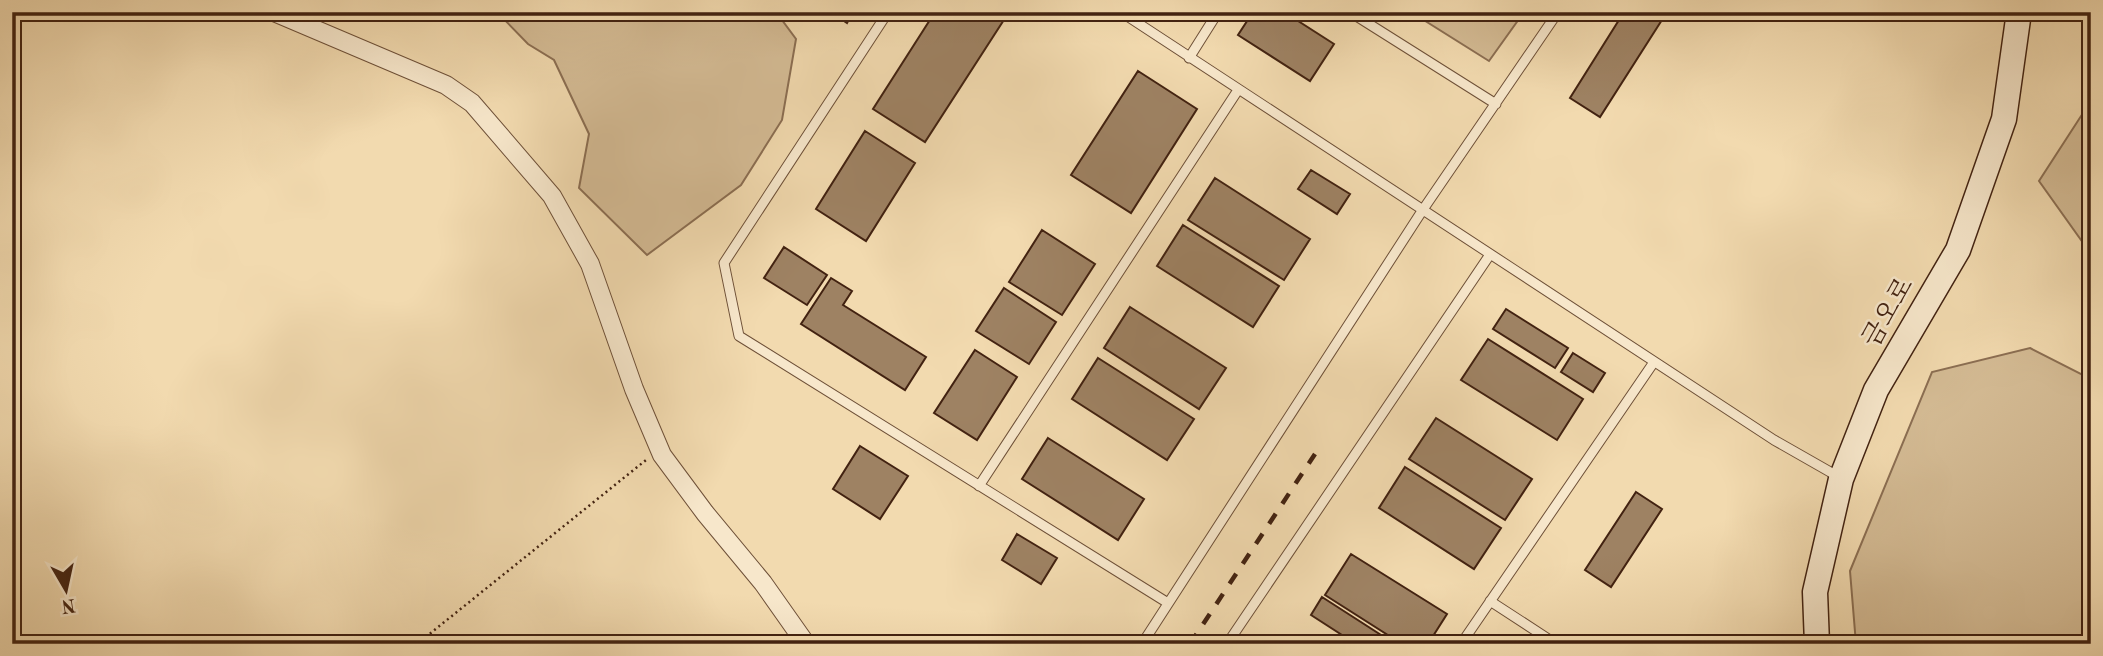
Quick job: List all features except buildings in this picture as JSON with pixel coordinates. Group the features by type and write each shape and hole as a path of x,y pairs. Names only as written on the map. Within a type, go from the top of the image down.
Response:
{"street":[{"path":"274,12 446,85 472,103 552,196 590,264 634,388 662,455 705,513 763,583 806,644"},
{"name":"금오로","path":"1817,644 1815,592 1841,479 1876,390 1958,250 2004,119 2019,12"}],"lane":[{"path":"888,12 724,264 739,335 1168,603"},
{"path":"1121,12 1489,256 1801,457 1841,479"},
{"path":"1189,58 1217,12"},
{"path":"1350,12 1496,104"},
{"path":"1142,644 1422,211 1558,12"},
{"path":"979,486 1238,90"},
{"path":"1227,644 1489,256"},
{"path":"1461,644 1654,362"},
{"path":"1490,601 1556,644"}],"path":[{"path":"417,644 642,461 662,455"}],"shaded area":[{"path":"497,12 776,12 796,39 782,120 741,185 647,255 579,188 589,134 554,60 528,44"},
{"path":"1411,12 1524,12 1489,61"},
{"path":"2083,113 2091,121 2091,254 2039,181"},
{"path":"2030,348 2091,379 2091,644 1856,644 1850,571 1932,372"}],"railway":[{"path":"1190,644 1315,454"}]}
